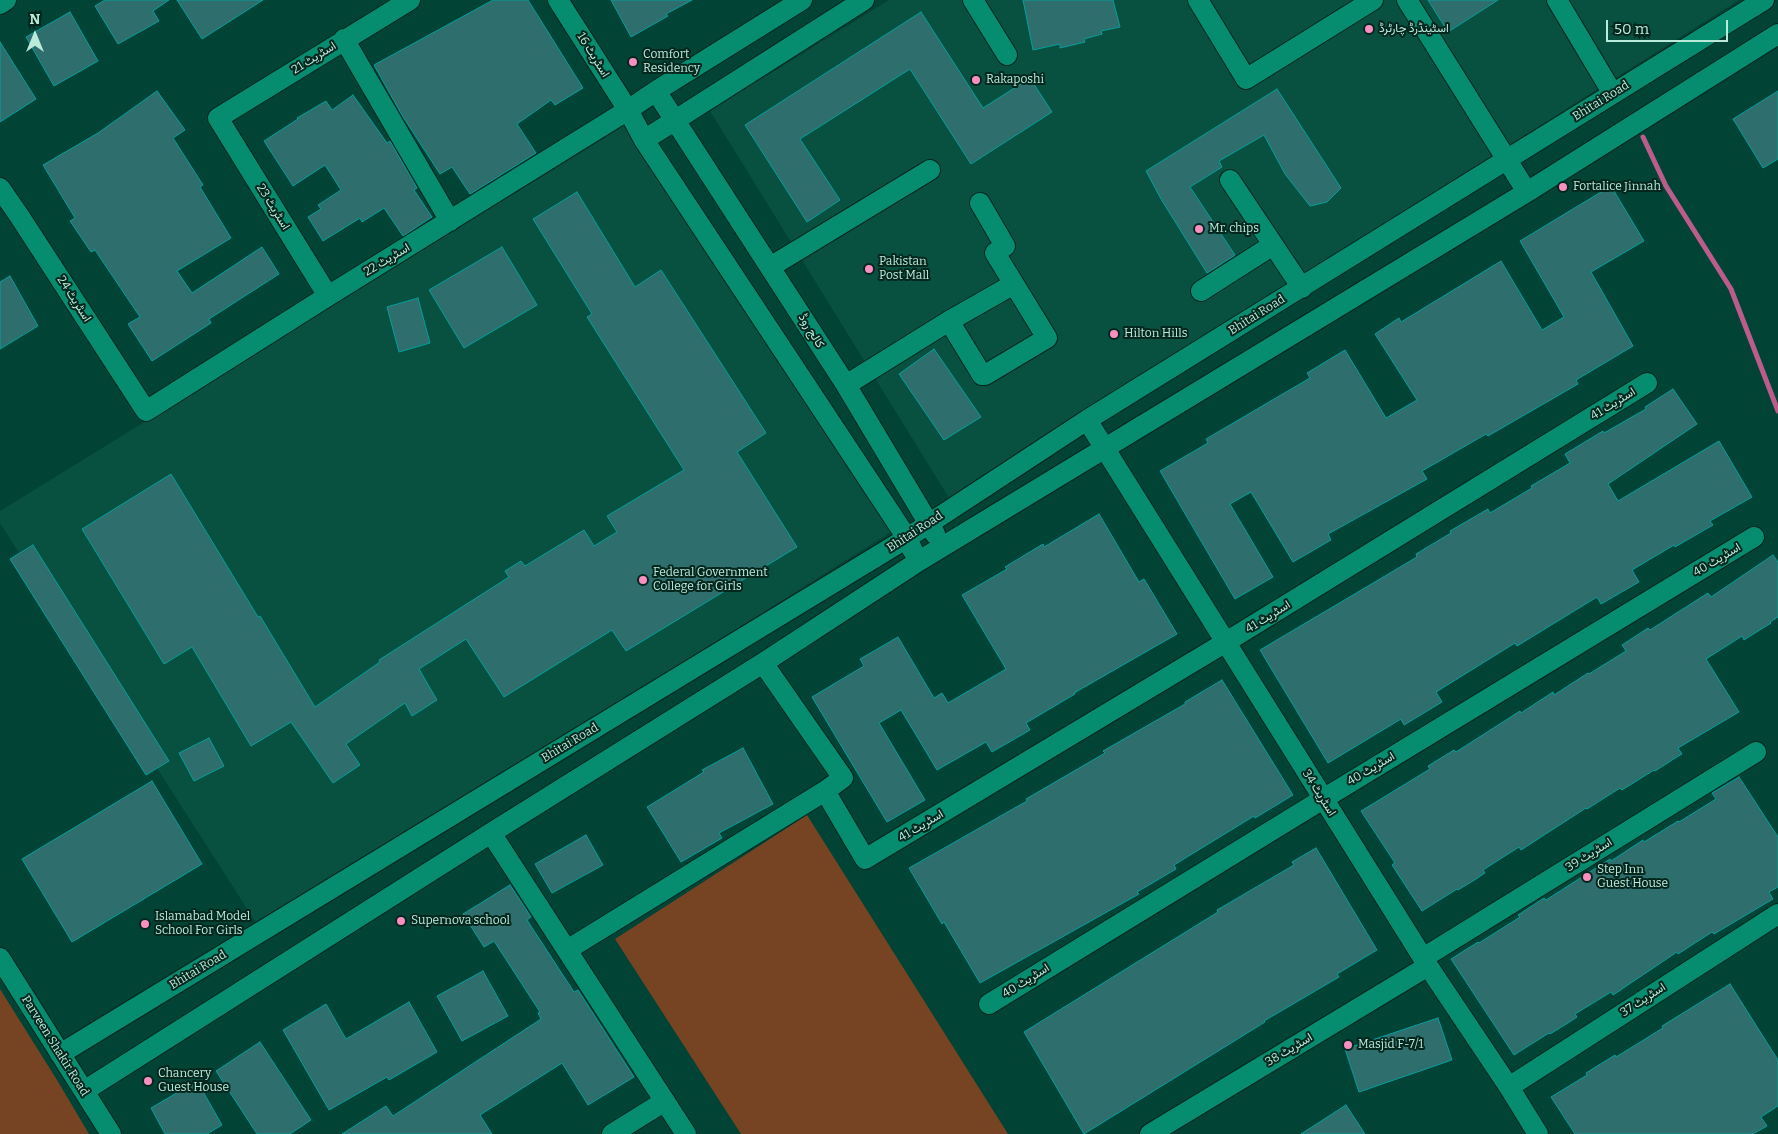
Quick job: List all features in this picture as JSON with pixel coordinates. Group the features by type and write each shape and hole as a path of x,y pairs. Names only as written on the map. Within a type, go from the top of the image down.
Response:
{"street":[{"path":"0,4 6,0"},
{"name":"اسٹریٹ 21","path":"218,118 410,0"},
{"name":"اسٹریٹ 16","path":"558,0 628,110"},
{"path":"802,0 628,110 644,140 907,538 919,561"},
{"path":"644,140 864,0"},
{"path":"973,0 1007,55"},
{"path":"1198,0 1246,79 1373,0"},
{"path":"1407,0 1527,192"},
{"path":"1557,0 1613,94"},
{"name":"Bhitai Road","path":"60,1054 907,538 1087,420 1764,0"},
{"path":"84,1091 491,832 763,663 943,546 1527,192 1778,34"},
{"path":"344,39 450,221"},
{"name":"کالج روڈ","path":"656,91 846,385 943,546"},
{"name":"اسٹریٹ 22","path":"146,411 628,110"},
{"name":"اسٹریٹ 23","path":"218,118 328,296"},
{"path":"770,267 930,170"},
{"path":"1230,180 1302,288"},
{"name":"اسٹریٹ 24","path":"0,188 146,411"},
{"path":"949,321 982,375 1047,338 995,252 1006,246 980,203"},
{"path":"1201,292 1273,245"},
{"path":"846,385 949,321 1014,284"},
{"name":"اسٹریٹ 41","path":"825,791 865,859 1226,642 1647,383"},
{"name":"اسٹریٹ 34","path":"1087,420 1425,962 1509,1087 1538,1134"},
{"name":"اسٹریٹ 40","path":"989,1004 1323,798 1754,537"},
{"path":"567,950 825,791 843,778 763,663"},
{"name":"اسٹریٹ 39","path":"1425,962 1756,752"},
{"path":"491,832 686,1134"},
{"name":"اسٹریٹ 37","path":"1509,1087 1778,914"},
{"name":"Parveen Shakir Road","path":"0,958 110,1134"},
{"name":"اسٹریٹ 38","path":"1163,1131 1425,962"},
{"path":"612,1134 665,1101"}],"shaded area":[{"path":"889,0 1739,0 949,498 710,111"},
{"path":"642,115 902,525 260,929 0,523 0,511"},
{"path":"807,815 1008,1134 741,1134 615,939"},
{"path":"0,989 57,1080 89,1134 0,1134"}],"building":[{"path":"105,0 169,0 153,11 159,21 118,44 95,6"},
{"path":"177,0 263,0 202,39"},
{"path":"493,0 528,0 583,88 555,105 551,100 517,124 536,153 470,194 452,167 440,174 403,117 374,65"},
{"path":"611,0 692,0 666,14 668,16 631,37"},
{"path":"1023,0 1113,0 1120,27 1101,31 1102,34 1084,39 1085,42 1060,48 1060,44 1033,50"},
{"path":"1428,0 1498,0 1448,32"},
{"path":"70,12 98,61 54,86 26,37"},
{"path":"921,12 983,108 1030,78 1052,112 971,164 910,69 800,139 840,200 807,222 745,125"},
{"path":"0,42 36,99 0,122"},
{"path":"1277,89 1341,188 1327,202 1310,206 1285,174 1264,135 1219,161 1222,167 1190,187 1235,255 1207,273 1146,171"},
{"path":"157,91 185,130 173,138 203,185 200,187 231,238 177,271 192,293 262,247 279,274 209,319 211,323 152,361 128,324 140,317 95,250 91,252 70,221 75,218 43,165 98,133"},
{"path":"1778,91 1778,159 1763,168 1733,119"},
{"path":"353,95 387,143 390,141 417,188 414,190 432,217 403,236 384,208 362,222 360,218 323,241 308,217 321,209 318,205 341,190 325,165 293,186 264,141 326,101 332,110"},
{"path":"1611,186 1644,241 1591,272 1633,346 1576,380 1578,384 1488,436 1486,434 1422,471 1427,479 1328,534 1331,540 1293,562 1251,492 1230,504 1273,577 1235,599 1160,471 1208,443 1206,439 1310,378 1307,373 1345,350 1386,418 1417,400 1375,334 1399,318 1401,322 1501,261 1542,330 1564,317 1520,241"},
{"path":"577,192 635,287 661,270 766,433 737,452 797,547 626,651 612,630 504,697 466,639 419,669 437,700 412,716 405,703 346,744 360,765 333,783 291,722 251,746 192,647 164,664 82,529 171,474 315,707 380,662 379,660 509,577 505,571 521,561 525,566 584,530 594,546 617,532 607,516 684,470 587,317 592,314 533,219"},
{"path":"502,247 537,305 464,348 429,290"},
{"path":"10,276 38,326 0,349 0,282"},
{"path":"418,298 430,343 399,352 387,307"},
{"path":"934,349 981,417 944,440 899,374"},
{"path":"1673,389 1697,424 1608,484 1618,501 1719,441 1752,497 1710,521 1713,525 1632,570 1639,582 1601,604 1597,597 1517,646 1515,643 1436,692 1442,702 1404,725 1401,719 1328,763 1260,650 1417,557 1416,554 1451,533 1450,531 1488,509 1490,513 1532,488 1531,486 1570,463 1565,454 1603,431 1604,433 1646,409 1645,407"},
{"path":"1099,514 1139,582 1144,579 1177,634 1026,723 1030,730 992,752 986,742 937,770 901,710 879,723 925,800 887,822 812,697 864,666 860,659 898,637 934,698 942,693 948,703 1006,669 962,595 1007,569 1005,567 1043,544 1044,547"},
{"path":"33,545 169,761 146,775 10,559"},
{"path":"1773,555 1778,562 1778,617 1744,640 1742,636 1706,659 1739,712 1678,748 1682,754 1655,771 1622,790 1620,788 1586,808 1521,850 1519,847 1483,870 1485,873 1476,879 1422,911 1392,865 1395,863 1361,811 1430,769 1428,766 1454,750 1456,752 1520,711 1521,713 1553,692 1554,695 1626,651 1622,645 1648,628 1650,630 1708,593 1711,597"},
{"path":"1222,680 1293,795 1255,818 1254,816 1174,865 1176,869 1137,892 1139,894 980,983 909,868 1027,801 1026,799 1105,753 1103,751 1185,704 1185,702"},
{"path":"209,738 224,766 194,781 179,753"},
{"path":"743,748 773,804 719,833 722,838 681,862 647,807 704,772 702,770"},
{"path":"1739,777 1778,837 1778,887 1769,892 1773,899 1714,934 1712,932 1678,954 1677,952 1613,995 1611,992 1575,1014 1577,1017 1568,1023 1514,1055 1451,959 1520,917 1518,915 1544,898 1546,900 1610,859 1611,861 1643,840 1644,842 1716,799 1712,793"},
{"path":"152,781 202,864 72,942 22,859"},
{"path":"586,835 603,865 552,893 535,864"},
{"path":"1316,848 1377,950 1337,974 1339,977 1264,1021 1084,1134 1024,1032 1218,912 1217,910 1294,865 1292,862"},
{"path":"510,885 531,917 527,920 574,992 578,990 634,1077 588,1105 562,1063 480,1115 492,1134 342,1134 386,1106 393,1116 541,1019 538,1013 540,1012 494,941 484,947 463,914"},
{"path":"483,971 508,1016 462,1041 437,996"},
{"path":"1730,984 1778,1060 1778,1106 1761,1117 1767,1126 1753,1134 1575,1134 1551,1097 1587,1075 1586,1073 1663,1028 1662,1026"},
{"path":"409,1002 437,1052 389,1080 387,1077 329,1110 283,1030 326,1004 346,1039"},
{"path":"1438,1018 1452,1060 1359,1092 1345,1049"},
{"path":"260,1042 311,1120 290,1134 257,1134 216,1071"},
{"path":"197,1081 222,1125 207,1134 165,1134 151,1108"},
{"path":"1346,1105 1365,1134 1301,1134"}],"waterway":[{"path":"1643,137 1666,186 1731,289 1778,411"}],"place":[{"name":"اسٹینڈرڈ چارٹرڈ","path":"1369,29"},
{"name":"Comfort Residency","path":"633,62"},
{"name":"Rakaposhi","path":"976,80"},
{"name":"Fortalice Jinnah","path":"1563,187"},
{"name":"Mr. chips","path":"1199,229"},
{"name":"Pakistan Post Mall","path":"869,269"},
{"name":"Hilton Hills","path":"1114,334"},
{"name":"Federal Government College for Girls","path":"643,580"},
{"name":"Step Inn Guest House","path":"1587,877"},
{"name":"Supernova school","path":"401,921"},
{"name":"Islamabad Model School For Girls","path":"145,924"},
{"name":"Masjid F-7/1","path":"1348,1045"},
{"name":"Chancery Guest House","path":"148,1081"}]}
